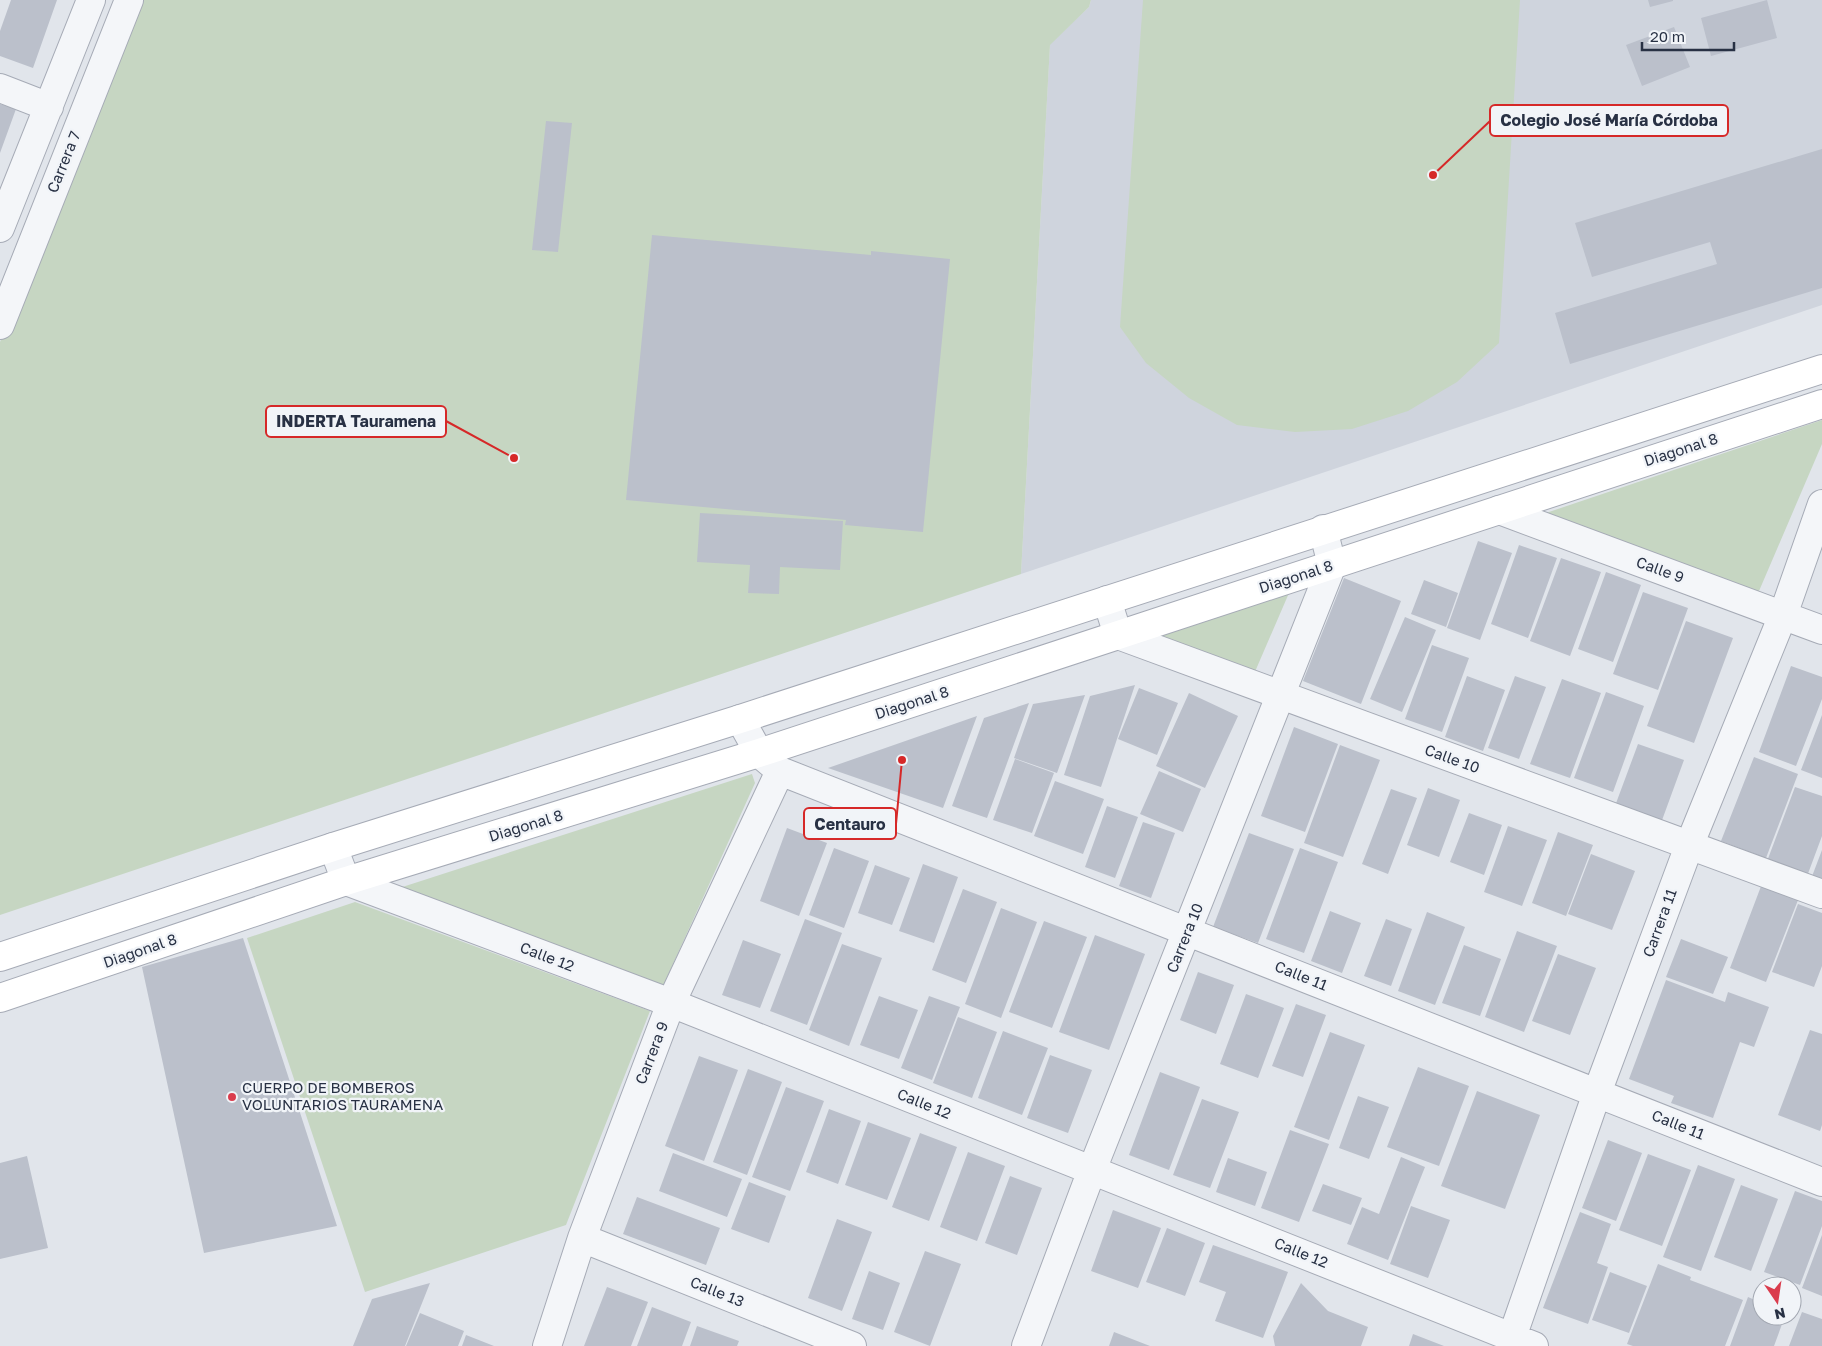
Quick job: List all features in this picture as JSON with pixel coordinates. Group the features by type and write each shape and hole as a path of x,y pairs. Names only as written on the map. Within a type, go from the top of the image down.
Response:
{"street":[{"path":"0,228 91,0"},
{"name":"Carrera 7","path":"1,322 128,0"},
{"path":"0,88 49,107"},
{"path":"0,957 333,847 740,719 1822,369"},
{"name":"Diagonal 8","path":"0,998 346,881 759,754 1822,404"},
{"name":"Carrera 11","path":"1519,1343 1597,1093 1689,846 1783,615 1822,504"},
{"name":"Calle 9","path":"1499,510 1822,630"},
{"path":"1323,529 1332,565"},
{"name":"Carrera 10","path":"1026,1346 1092,1170 1332,565"},
{"path":"1107,600 1118,635"},
{"name":"Calle 10","path":"1118,635 1822,894"},
{"path":"740,719 759,754"},
{"name":"Calle 11","path":"759,754 780,770 1822,1182"},
{"name":"Carrera 9","path":"547,1346 582,1238 671,1003 780,770"},
{"path":"333,847 346,881"},
{"name":"Calle 12","path":"346,881 671,1003 1092,1170 1519,1343"},
{"name":"Calle 13","path":"582,1238 852,1346"}],"shaded area":[{"path":"1091,0 1822,0 1822,305 1021,574 1050,44 1089,7"}],"green space":[{"path":"138,0 1091,0 1089,7 1050,45 1021,574 0,915 0,342"},
{"path":"1143,0 1520,0 1499,343 1457,382 1408,411 1352,429 1295,432 1237,425 1189,398 1146,363 1120,327"},
{"path":"1822,420 1822,444 1756,598 1543,514"},
{"path":"1289,593 1254,674 1149,634"},
{"path":"752,774 755,783 659,995 390,891"},
{"path":"355,902 650,1011 566,1225 365,1292 247,938"}],"building":[{"path":"11,0 57,0 33,68 0,56 0,31"},
{"path":"1648,0 1673,0 1673,1 1650,7"},
{"path":"1767,0 1777,38 1711,56 1701,18"},
{"path":"1674,27 1690,67 1642,86 1626,45"},
{"path":"0,104 16,109 0,153"},
{"path":"546,121 572,123 558,252 532,250"},
{"path":"1822,149 1822,288 1570,364 1555,313 1717,264 1710,242 1592,277 1575,223"},
{"path":"652,235 871,255 871,251 950,259 923,532 845,525 846,520 626,500"},
{"path":"700,513 843,521 840,570 780,567 779,594 748,593 750,565 697,562"},
{"path":"1478,541 1512,553 1480,640 1447,628"},
{"path":"1519,545 1557,558 1528,638 1491,624"},
{"path":"1561,558 1601,572 1570,656 1530,641"},
{"path":"1606,572 1641,585 1613,662 1578,649"},
{"path":"1344,578 1401,601 1361,704 1303,681"},
{"path":"1424,580 1458,593 1446,627 1411,614"},
{"path":"1643,592 1688,608 1658,690 1613,674"},
{"path":"1405,617 1436,630 1402,712 1370,699"},
{"path":"1686,621 1733,638 1694,743 1647,726"},
{"path":"1432,645 1469,658 1442,732 1405,719"},
{"path":"1791,666 1822,677 1822,699 1796,766 1759,752"},
{"path":"1467,676 1505,690 1483,751 1445,737"},
{"path":"1515,676 1546,687 1519,759 1488,748"},
{"path":"1562,679 1601,693 1570,778 1530,764"},
{"path":"1135,685 1101,787 1064,775 1090,696"},
{"path":"1139,688 1178,703 1157,755 1118,739"},
{"path":"1606,692 1644,706 1613,792 1574,778"},
{"path":"1189,693 1238,716 1205,788 1156,766"},
{"path":"1085,695 1057,773 1014,758 1033,704"},
{"path":"1029,703 987,818 952,806 984,718"},
{"path":"1822,715 1822,778 1801,770"},
{"path":"977,716 943,808 828,768"},
{"path":"1294,727 1338,744 1305,832 1261,816"},
{"path":"1638,744 1684,760 1661,823 1615,806"},
{"path":"1340,745 1380,760 1343,857 1304,843"},
{"path":"1754,757 1798,774 1766,858 1721,841"},
{"path":"1015,759 1054,773 1032,833 993,820"},
{"path":"1159,771 1201,789 1183,832 1140,814"},
{"path":"1055,781 1104,799 1083,854 1034,836"},
{"path":"1795,787 1822,796 1822,836 1806,879 1766,864"},
{"path":"1428,788 1460,800 1439,857 1407,845"},
{"path":"1391,789 1417,798 1388,874 1362,864"},
{"path":"1107,806 1138,817 1115,878 1085,867"},
{"path":"1469,813 1502,825 1484,875 1450,862"},
{"path":"1143,822 1175,833 1151,898 1119,886"},
{"path":"1508,826 1547,840 1522,906 1484,892"},
{"path":"787,828 827,843 799,916 760,901"},
{"path":"1558,832 1593,845 1566,916 1532,903"},
{"path":"1249,833 1294,849 1258,943 1213,927"},
{"path":"834,848 869,861 844,928 809,915"},
{"path":"1300,848 1338,862 1304,953 1266,939"},
{"path":"1822,850 1822,884 1811,879"},
{"path":"1591,854 1635,871 1612,930 1568,914"},
{"path":"923,864 958,877 934,943 899,931"},
{"path":"875,865 910,878 892,925 858,913"},
{"path":"1763,881 1800,895 1766,982 1730,968"},
{"path":"963,889 997,902 966,983 932,970"},
{"path":"1798,904 1822,913 1822,966 1814,987 1772,972"},
{"path":"1001,908 1037,922 1001,1018 965,1004"},
{"path":"1330,911 1361,923 1342,973 1311,961"},
{"path":"1427,912 1465,927 1435,1005 1398,991"},
{"path":"805,919 842,933 807,1025 770,1011"},
{"path":"1386,919 1412,929 1391,986 1364,976"},
{"path":"1044,921 1087,937 1052,1028 1009,1012"},
{"path":"1517,931 1557,946 1524,1032 1485,1017"},
{"path":"1095,935 1145,954 1109,1050 1059,1032"},
{"name":"CUERPO DE BOMBEROS VOLUNTARIOS TAURAMENA","path":"243,938 337,1226 204,1253 142,967"},
{"path":"1681,939 1728,957 1713,994 1666,977"},
{"path":"743,940 781,954 760,1008 722,995"},
{"path":"842,944 882,958 849,1046 809,1030"},
{"path":"1464,945 1501,959 1480,1016 1442,1003"},
{"path":"1558,954 1596,968 1570,1035 1532,1021"},
{"path":"1198,972 1234,985 1216,1034 1180,1020"},
{"path":"1666,980 1725,1002 1728,992 1769,1007 1754,1047 1740,1042 1713,1118 1671,1103 1674,1096 1629,1079"},
{"path":"1246,994 1284,1008 1258,1078 1220,1064"},
{"path":"879,996 918,1010 899,1059 860,1045"},
{"path":"929,996 960,1007 932,1080 901,1068"},
{"path":"1296,1004 1326,1015 1303,1077 1272,1066"},
{"path":"958,1017 997,1032 972,1098 933,1083"},
{"path":"1810,1030 1822,1034 1822,1125 1820,1131 1778,1115"},
{"path":"1003,1031 1048,1048 1022,1115 978,1098"},
{"path":"1330,1032 1365,1045 1329,1140 1294,1127"},
{"path":"1050,1055 1092,1070 1068,1133 1027,1118"},
{"path":"699,1056 738,1070 704,1161 665,1146"},
{"path":"1418,1067 1469,1086 1439,1166 1387,1147"},
{"path":"748,1069 782,1082 747,1175 713,1162"},
{"path":"1160,1072 1200,1087 1169,1170 1129,1155"},
{"path":"786,1087 824,1101 790,1191 752,1177"},
{"path":"1477,1091 1540,1115 1505,1209 1441,1186"},
{"path":"1358,1096 1389,1107 1369,1159 1339,1148"},
{"path":"1202,1099 1239,1112 1210,1188 1173,1175"},
{"path":"829,1109 861,1121 838,1184 806,1172"},
{"path":"868,1122 911,1138 887,1200 845,1185"},
{"path":"1290,1130 1329,1144 1299,1222 1261,1208"},
{"path":"920,1133 957,1147 929,1221 892,1207"},
{"path":"1608,1140 1642,1153 1616,1221 1582,1208"},
{"path":"968,1152 1005,1166 977,1241 940,1227"},
{"path":"673,1153 742,1179 727,1217 659,1191"},
{"path":"1648,1154 1691,1170 1662,1246 1619,1230"},
{"path":"27,1156 48,1248 0,1259 0,1163"},
{"path":"1401,1157 1425,1167 1388,1260 1347,1244 1362,1207 1379,1214"},
{"path":"1228,1158 1267,1172 1255,1206 1216,1192"},
{"path":"1698,1165 1735,1179 1701,1271 1663,1257"},
{"path":"1010,1176 1042,1188 1017,1255 985,1243"},
{"path":"749,1182 786,1196 769,1243 731,1229"},
{"path":"1323,1184 1362,1198 1351,1225 1312,1211"},
{"path":"1741,1185 1778,1199 1751,1271 1714,1257"},
{"path":"1795,1191 1822,1201 1822,1226 1802,1280 1802,1276 1775,1276 1764,1272"},
{"path":"637,1197 720,1228 706,1265 623,1234"},
{"path":"1411,1206 1450,1220 1428,1278 1390,1264"},
{"path":"1113,1210 1161,1228 1138,1288 1091,1271"},
{"path":"1580,1212 1611,1224 1597,1263 1608,1267 1588,1324 1543,1308"},
{"path":"837,1219 872,1232 842,1311 808,1298"},
{"path":"1167,1228 1205,1243 1185,1296 1146,1282"},
{"path":"1822,1235 1822,1296 1802,1288"},
{"path":"1213,1245 1288,1272 1263,1338 1215,1321 1226,1292 1199,1282"},
{"path":"925,1251 961,1264 930,1346 894,1332"},
{"path":"1658,1264 1691,1277 1690,1280 1743,1300 1725,1346 1633,1346 1627,1344"},
{"path":"869,1271 900,1283 883,1330 852,1319"},
{"path":"1610,1272 1647,1286 1629,1333 1592,1320"},
{"path":"430,1283 405,1346 353,1346 372,1299"},
{"path":"1301,1283 1328,1311 1368,1327 1361,1346 1275,1346 1273,1336"},
{"path":"607,1287 648,1302 631,1346 584,1346"},
{"path":"1748,1297 1752,1299 1752,1326 1781,1326 1774,1346 1730,1346"},
{"path":"652,1307 691,1322 682,1346 637,1346"},
{"path":"1802,1312 1822,1319 1822,1346 1789,1346 1797,1326 1802,1326"},
{"path":"420,1313 464,1331 458,1346 406,1346"},
{"path":"697,1326 739,1341 737,1346 690,1346"},
{"path":"1114,1332 1150,1346 1109,1346"},
{"path":"1413,1334 1444,1346 1409,1346"},
{"path":"466,1335 494,1346 462,1346"}],"place":[{"name":"Colegio José María Córdoba","path":"1433,175"},
{"name":"INDERTA Tauramena","path":"514,458"},
{"name":"Centauro","path":"902,760"},
{"name":"CUERPO DE BOMBEROS VOLUNTARIOS TAURAMENA","path":"232,1097"}]}
